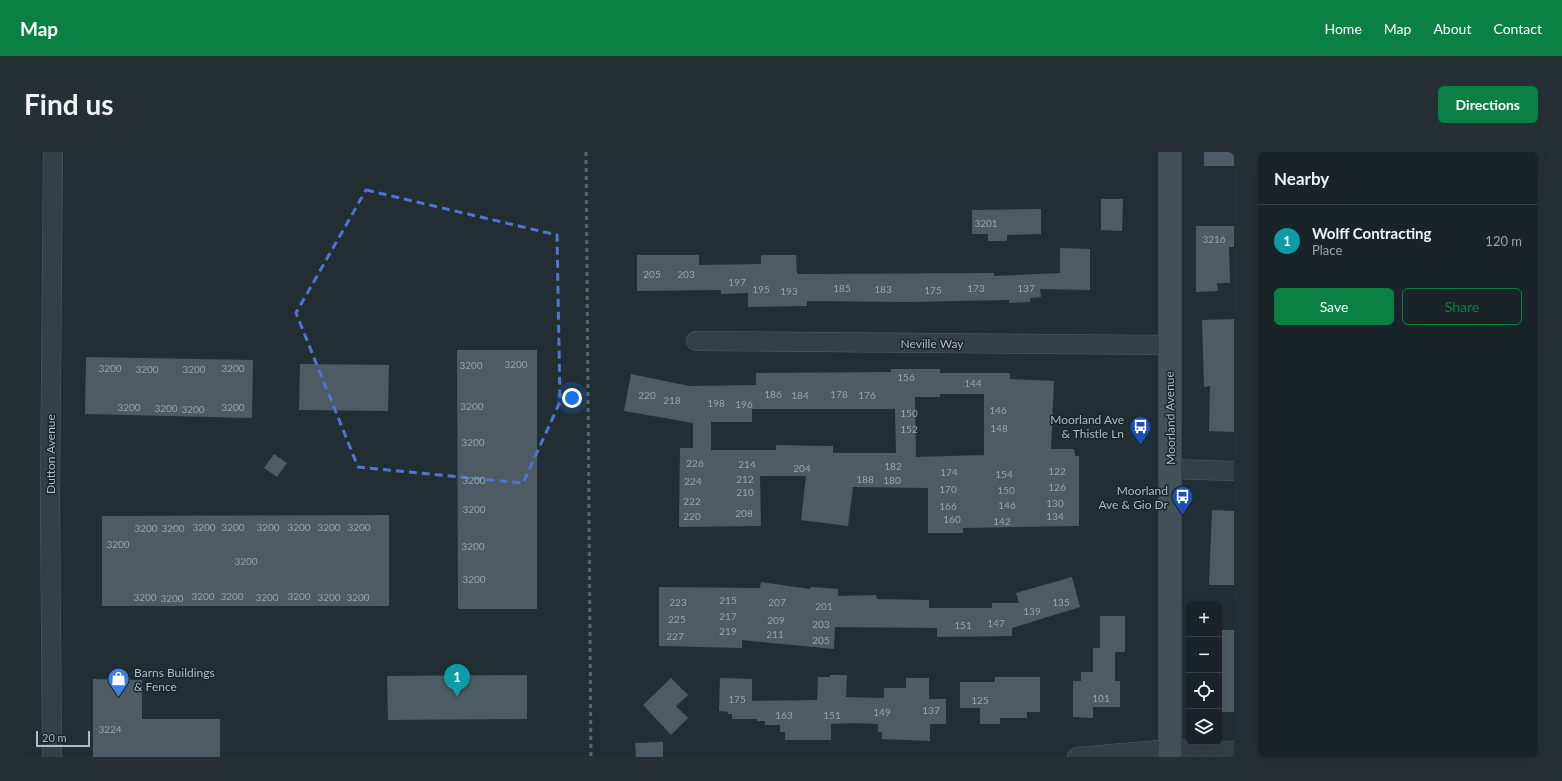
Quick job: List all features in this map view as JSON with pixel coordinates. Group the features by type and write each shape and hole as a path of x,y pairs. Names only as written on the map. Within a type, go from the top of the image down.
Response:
{"street":[{"name":"Dutton Avenue","path":"52,757 50,498 53,152"},
{"name":"Moorland Avenue","path":"1170,152 1169,345 1171,469 1171,753"},
{"name":"Neville Way","path":"696,341 1169,345"},
{"path":"1171,469 1234,471"},
{"path":"1077,757 1234,751"}],"highlighted area":[{"path":"366,190 557,235 560,402 523,483 358,467 296,313"}],"building":[{"path":"1204,152 1234,152 1234,166 1204,166"},
{"path":"1101,199 1123,199 1122,231 1101,230"},
{"path":"1041,209 1041,234 1007,235 1007,241 988,241 988,234 972,234 972,210"},
{"path":"1196,226 1234,226 1234,247 1229,247 1230,283 1217,283 1218,291 1196,292"},
{"path":"1060,248 1090,249 1090,290 1040,289 1041,297 1030,298 1030,302 1009,303 1009,300 909,302 807,301 807,306 748,307 748,293 721,294 721,290 637,291 637,255 699,255 699,265 761,264 761,255 796,255 797,274 994,273 994,276 1060,273"},
{"path":"1234,319 1234,432 1209,431 1210,386 1204,387 1202,320"},
{"path":"457,350 537,350 537,609 458,609"},
{"path":"86,357 253,360 252,418 85,414"},
{"path":"300,364 389,365 388,411 299,410"},
{"path":"891,369 940,369 940,373 1010,373 1010,379 1054,381 1051,449 1074,449 1075,456 1079,456 1079,526 963,528 963,533 928,533 928,488 853,487 848,526 801,520 806,476 760,476 761,526 679,527 680,448 693,448 693,423 624,411 631,374 689,386 756,385 756,373 891,372","holes":["940,394 984,394 984,455 916,457 915,397 940,397","752,409 895,409 896,453 833,453 833,446 776,445 776,450 711,450 711,422 752,422"]},
{"path":"274,454 287,463 277,477 264,468"},
{"path":"1212,510 1234,511 1234,585 1209,585"},
{"path":"389,515 389,606 102,606 102,516"},
{"path":"1072,577 1080,607 1012,628 1012,636 937,637 937,628 835,627 834,649 742,640 742,648 659,646 659,587 760,588 761,582 810,589 811,587 838,589 838,596 876,595 877,599 929,600 929,608 992,608 992,603 1019,603 1016,593"},
{"path":"1100,616 1125,616 1125,652 1115,652 1115,681 1120,681 1120,707 1093,707 1093,718 1073,717 1073,681 1081,681 1081,672 1093,672 1093,648 1100,648"},
{"path":"1222,630 1234,630 1234,712 1222,712"},
{"path":"527,675 527,719 388,720 387,676"},
{"path":"830,675 847,675 846,697 884,698 884,688 906,688 906,678 929,678 929,699 946,699 946,724 930,724 930,741 882,739 882,732 878,732 878,724 854,723 831,724 831,740 785,740 785,732 780,732 780,725 765,725 765,721 757,721 757,719 732,719 732,714 719,711 720,678 752,679 752,701 817,700 818,677 830,677"},
{"path":"995,677 1040,677 1040,712 1027,712 1027,718 1000,718 1000,724 980,724 980,708 960,708 960,682 995,682"},
{"path":"671,678 688,695 676,706 688,718 671,735 643,705"},
{"name":"Barns Buildings & Fence","path":"93,679 142,680 142,719 220,719 220,757 93,757"},
{"path":"663,742 663,757 636,757 635,743"}],"railway":[{"path":"586,152 591,757"}],"place":[{"name":"Moorland Ave & Thistle Ln","path":"1140,446"},
{"name":"Moorland Ave & Gio Dr","path":"1183,516"},
{"name":"Wolff Contracting","path":"457,697"},
{"name":"Barns Buildings & Fence","path":"118,698"}]}
